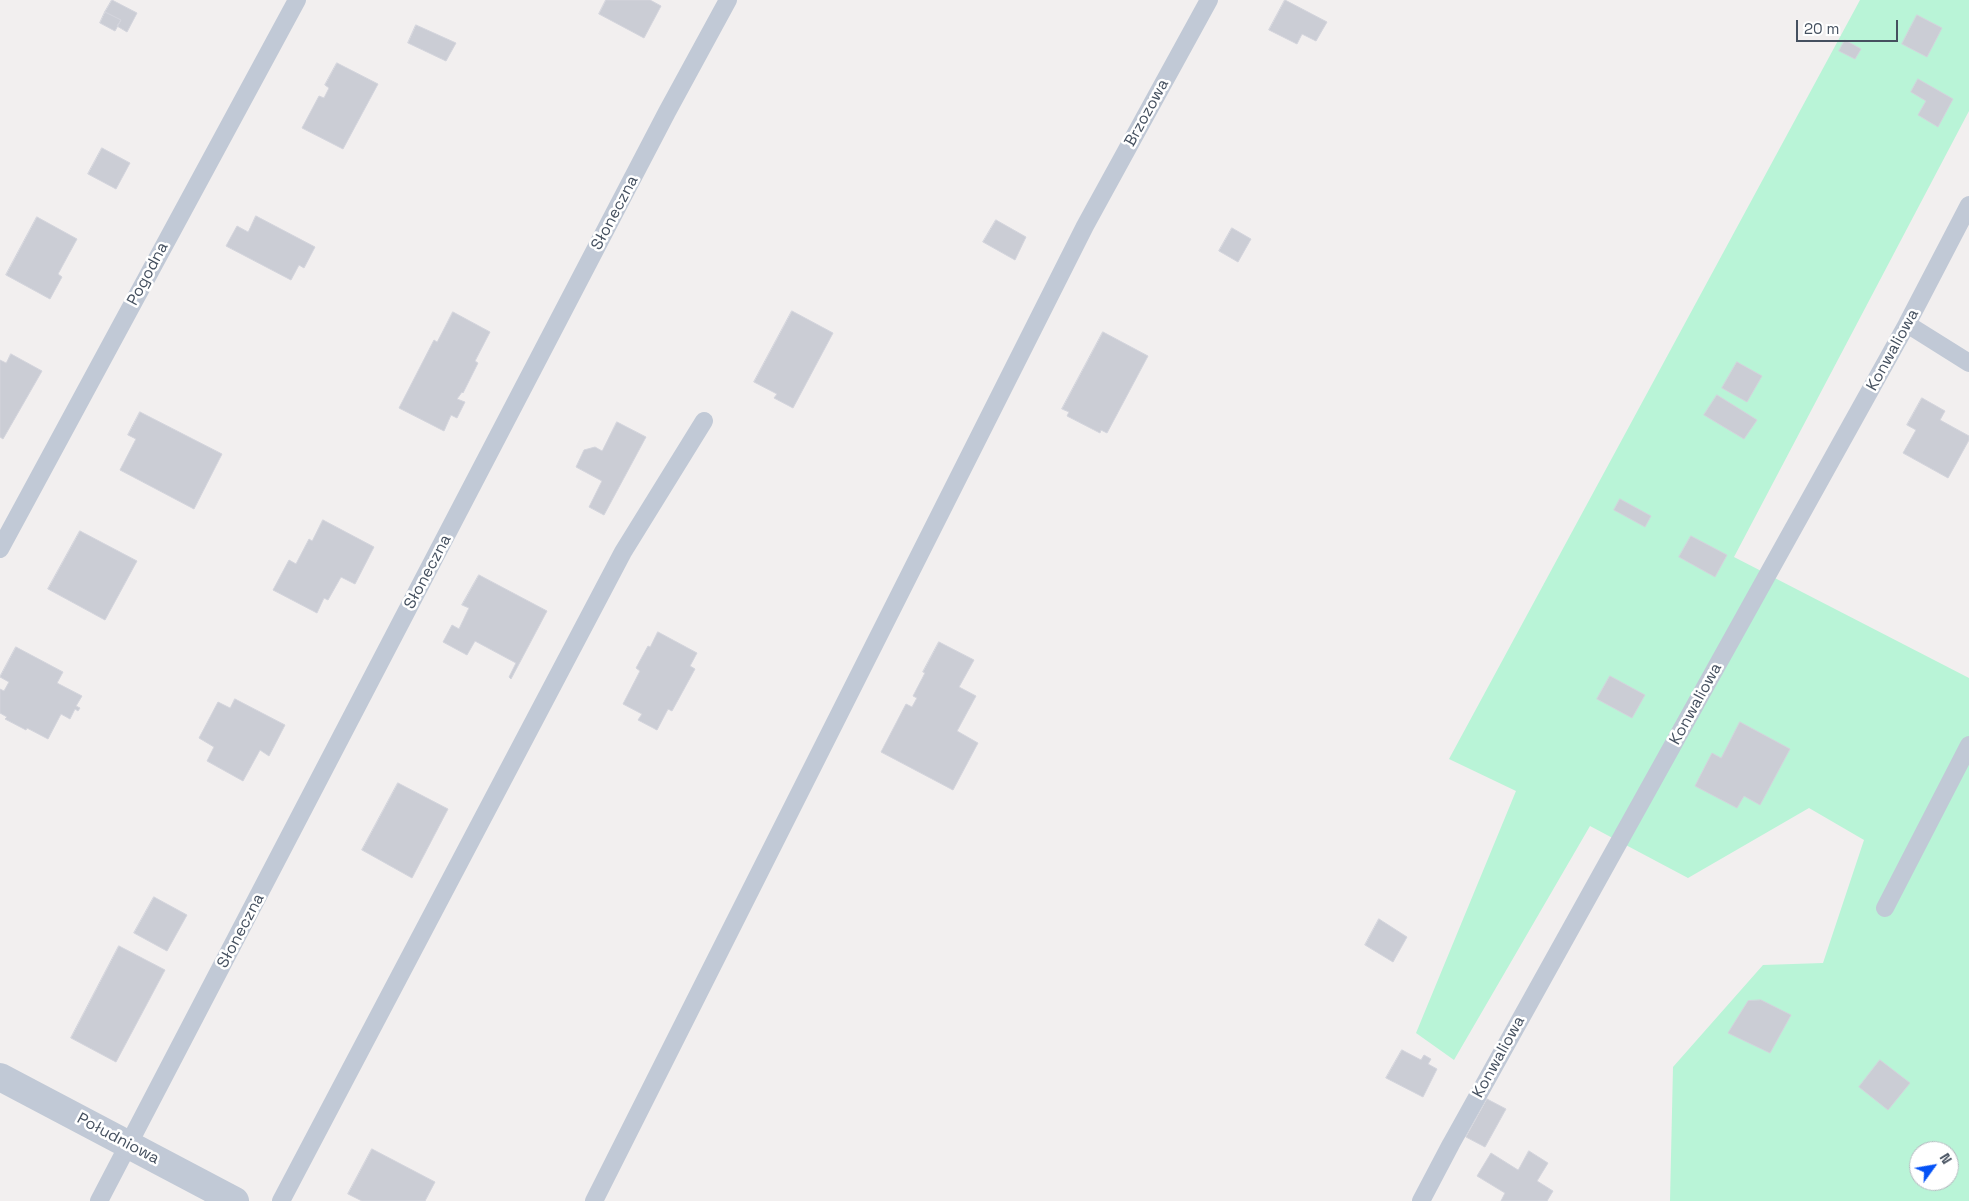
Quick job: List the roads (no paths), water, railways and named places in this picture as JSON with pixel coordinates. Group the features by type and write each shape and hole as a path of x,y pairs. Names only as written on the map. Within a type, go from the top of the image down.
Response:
{"street":[{"name":"Południowa","path":"0,1077 234,1201"}],"lane":[{"name":"Pogodna","path":"0,549 297,0"},
{"name":"Słoneczna","path":"99,1201 130,1145 658,130 728,0"},
{"name":"Brzozowa","path":"594,1201 1085,226 1209,0"},
{"name":"Konwaliowa","path":"1421,1201 1907,324 1969,205"},
{"path":"1907,324 1969,363"},
{"path":"281,1201 623,552 704,422"},
{"path":"1885,908 1969,744"}]}
